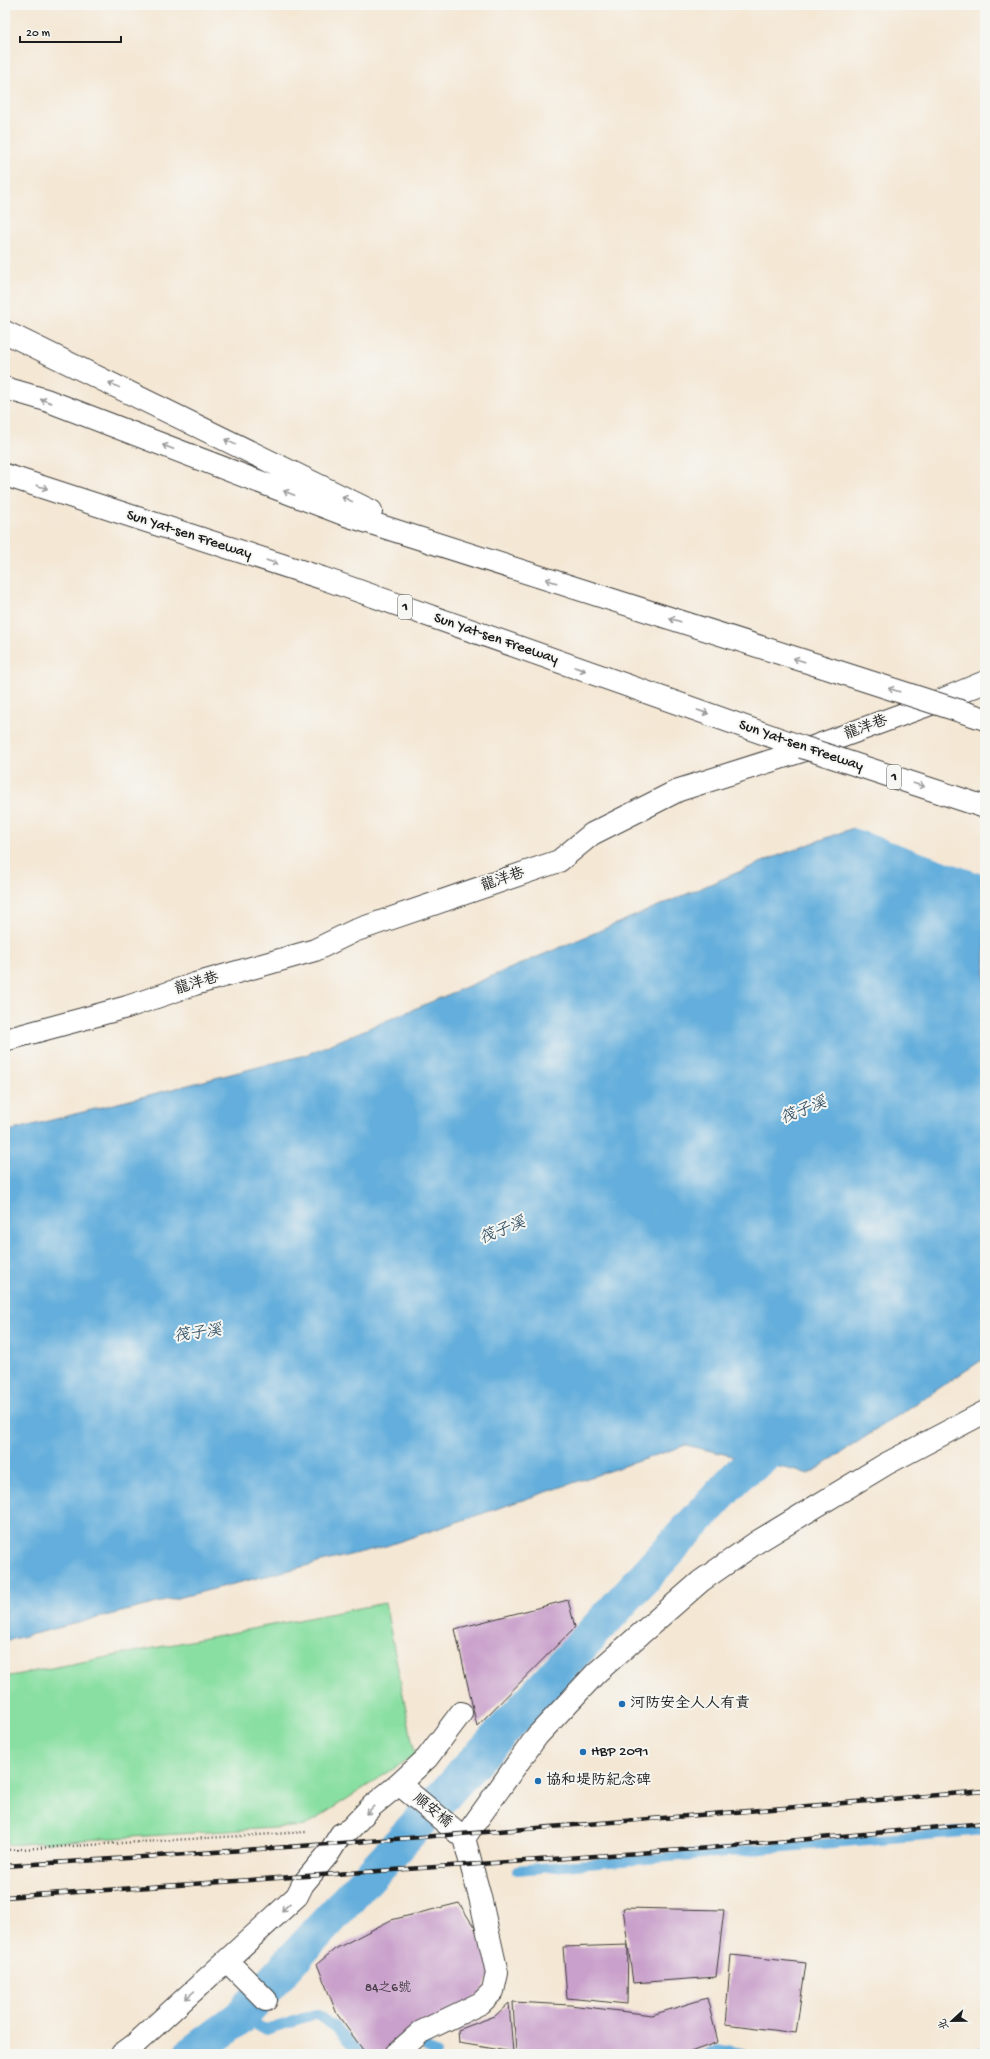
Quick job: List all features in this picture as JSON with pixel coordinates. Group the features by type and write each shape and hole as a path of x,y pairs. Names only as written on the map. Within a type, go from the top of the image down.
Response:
{"main road":[{"path":"5,332 445,547"},
{"path":"5,388 46,400 346,515 985,719"},
{"name":"Sun Yat-sen Freeway","path":"5,475 322,578 802,747 985,807"},
{"name":"龍洋巷","path":"5,1040 127,1007 195,984 315,950 354,931 559,861 592,834 679,790 804,750 939,701 985,682"},
{"path":"396,2054 421,2032 482,2003 493,1991 497,1973 480,1897 464,1838 537,1736 596,1673 701,1581 757,1542 886,1464 985,1412"},
{"path":"122,2054 134,2046 298,1896 303,1884 329,1853 342,1834 350,1829 372,1806 427,1758 461,1713"},
{"name":"順安橋","path":"399,1784 464,1838"},
{"path":"227,1961 266,2000"}],"path":[{"path":"5,1850 309,1832 342,1834"}],"green space":[{"path":"385,1603 415,1755 305,1826 5,1845 5,1677"}],"water":[{"name":"筏子溪","path":"985,779 985,1358 809,1474 686,1445 386,1546 5,1641 5,1132 305,1055 772,858"}],"pier":[{"path":"985,777 985,875 851,827"}],"building":[{"path":"568,1600 575,1627 477,1726 455,1629"},
{"path":"459,1903 497,1963 480,1993 399,2045 380,2054 366,2054 337,2014 317,1964 335,1949 391,1920"},
{"path":"623,1908 724,1910 716,1977 633,1983"},
{"path":"628,1945 627,2004 567,1998 563,1947"},
{"path":"731,1955 806,1963 796,2033 725,2024"},
{"path":"707,1998 718,2042 685,2054 516,2054 513,2002 570,2005 652,2015"},
{"path":"509,2003 513,2052 459,2043 458,2030 495,2016"}],"waterway":[{"path":"191,2054 239,2018 740,1473 794,1434"},
{"path":"517,1870 985,1830"},
{"path":"244,2012 260,2027 266,2030 316,2014 336,2028 360,2054"},
{"path":"417,2040 425,2037 427,2048 436,2054"},
{"path":"706,2054 717,2049 742,2054"},
{"path":"977,2054 985,2051"}],"railway":[{"path":"5,1866 495,1832 985,1791"},
{"path":"5,1897 710,1848 985,1823"}],"place":[{"name":"河防安全人人有責","path":"622,1704"},
{"name":"HBP 2091","path":"583,1752"},
{"name":"協和堤防紀念碑","path":"538,1781"}]}
